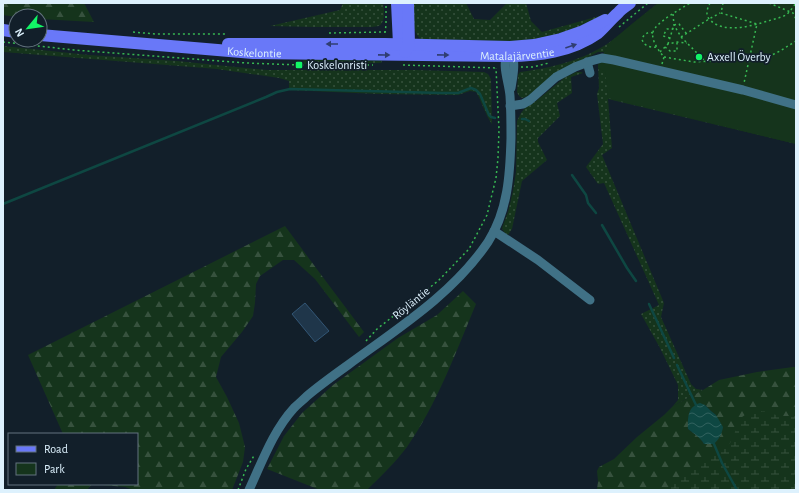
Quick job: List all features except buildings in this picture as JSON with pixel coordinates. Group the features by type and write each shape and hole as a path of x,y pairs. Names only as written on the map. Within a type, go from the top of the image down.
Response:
{"main road":[{"path":"398,3 404,48"},
{"path":"404,48 408,3"},
{"name":"Matalajärventie","path":"404,48 510,53 581,32 617,13 630,3"},
{"name":"Koskelontie","path":"48,36 177,46 210,44 404,48"}],"street":[{"name":"Röyläntie","path":"249,490 265,453 280,425 294,407 326,381 409,320 448,288 475,261 489,241 500,219 508,189 510,158 510,94 506,74 510,53"},
{"path":"510,106 523,104 530,100 556,77 587,62 602,58 743,90 796,104"},
{"path":"587,62 590,73"},
{"path":"494,231 538,260 590,300"}],"path":[{"path":"324,34 385,32 386,3"},
{"path":"657,47 648,46 642,38 647,33 653,32 673,14 690,3"},
{"path":"710,3 707,9 709,19 715,24 732,28 757,24 780,17 789,12 796,3"},
{"path":"721,13 723,3"},
{"path":"769,3 793,13 796,19"},
{"path":"681,37 721,13 757,24"},
{"path":"660,52 668,44 674,26 673,14"},
{"path":"674,26 679,24 686,34"},
{"path":"743,90 757,24"},
{"path":"674,26 681,37 706,62"},
{"path":"670,38 663,36 667,29 673,29"},
{"path":"133,32 155,34 229,34"},
{"path":"653,32 654,40 664,58 685,61 706,62 760,58 772,55 796,41"},
{"path":"3,42 74,50 154,56"},
{"path":"665,47 670,51 677,51 677,42"},
{"path":"668,44 687,42"},
{"path":"659,71 664,58"},
{"path":"363,344 377,329 438,282 469,249 487,216 496,178 498,158 496,68"},
{"path":"238,490 246,469 258,449"}],"green space":[{"path":"3,3 84,3 94,22 48,19 48,8 8,8 8,16 3,15"},
{"path":"343,3 383,3 383,22 379,26 372,27 270,26 340,10"},
{"path":"413,3 466,3 474,19 490,20 507,3 526,3 531,21 542,32 610,13 573,32 514,43 424,42 417,34 413,24"},
{"path":"658,3 604,52 598,52 572,66 526,97 522,98 519,96 517,92 518,75 520,72 567,62 589,54 614,39"},
{"name":"Axxell Överby","path":"658,3 796,3 796,144 608,98 605,71 598,68 598,64 601,63 604,52 610,42"},
{"path":"3,46 8,47 8,48 177,61 267,70 415,70 484,72 488,74 491,79 492,124 476,92 470,91 458,95 378,94 289,90 289,81 279,78 217,69 3,52"},
{"path":"315,57 383,59 381,63 301,64 301,61"},
{"path":"598,64 796,144 608,99 612,148 602,155 664,303 661,317 691,384 696,389 703,390 673,406 678,400 678,385 641,314 659,305 604,183 598,184 586,167 603,144 597,94 599,88"},
{"path":"576,72 583,73 571,77 572,93 557,103 560,116 538,138 538,142 547,160 522,181 512,229 508,235 502,228 508,212 516,172 517,121 525,108 564,78"},
{"path":"285,226 364,332 359,337 315,279 294,260 283,260 260,276 256,284 253,316 221,357 216,377 239,423 245,447 243,462 232,490 134,490 125,487 103,485 138,485 138,433 63,433 28,355"},
{"path":"463,291 476,304 437,396 407,447 393,464 367,490 320,490 267,469 284,436 302,413 333,385 398,338 437,315"},
{"path":"796,367 796,490 597,490 597,471 599,467 614,459 673,406 719,380 757,372","holes":["705,405 716,415 704,444 700,438 688,429 689,413"]},
{"path":"754,409 780,416 796,416 796,490 664,490 679,480 692,466 696,465 704,457 721,450 730,443 742,417"},
{"path":"57,485 91,485 87,490 54,490"}],"water":[{"path":"700,403 705,405 716,415 723,427 720,436 714,444 704,444 699,437 688,429 688,417 690,410"}],"waterway":[{"path":"3,204 277,92 290,89 458,93 471,88 480,94 489,115 495,118"},
{"path":"522,119 529,121"},
{"path":"572,175 586,195 588,203 596,213"},
{"path":"602,225 636,281"},
{"path":"649,304 674,358"},
{"path":"677,365 696,405"},
{"path":"714,444 722,463 737,490"}],"place":[{"name":"Axxell Överby","path":"699,57"},
{"name":"Koskelonristi","path":"299,65"}]}
